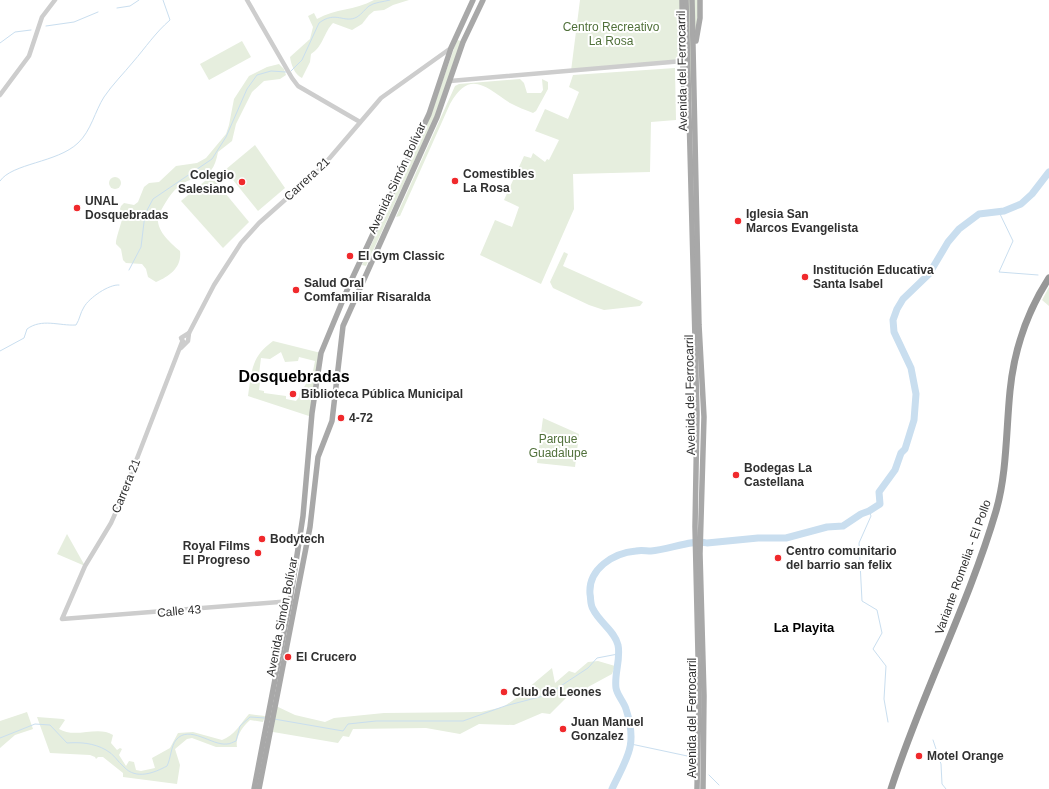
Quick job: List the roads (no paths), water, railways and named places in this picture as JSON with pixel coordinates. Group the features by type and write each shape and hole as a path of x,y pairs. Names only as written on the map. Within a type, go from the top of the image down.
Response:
{"highway":[{"name":"Variante Romelia - El Pollo","path":"891,789 955,625 995,514 1001,484 1010,390 1016,354 1031,310 1049,278"}],"main road":[{"name":"Avenida Simón Bolívar","path":"254,789 289,638 317,376 324,342 429,114 451,48 473,0"},
{"name":"Avenida Simón Bolívar","path":"272,712 293,601 310,527 318,457 332,420 343,326 437,117 463,42 483,0"},
{"path":"682,0 683,84 688,102"},
{"name":"Avenida del Ferrocarril","path":"689,0 693,53 699,325 704,416 698,533"},
{"name":"Avenida del Ferrocarril","path":"689,0 688,102 697,414 699,697 697,789"},
{"path":"693,53 700,18 700,0"},
{"name":"Avenida del Ferrocarril","path":"698,553 704,696 703,789"},
{"name":"Avenida Simón Bolívar","path":"259,789 269,725"}],"street":[{"path":"0,95 29,56 42,17 55,0"},
{"path":"247,0 298,86 360,122"},
{"name":"Carrera 21","path":"62,620 85,566 119,505 183,343 181,338 187,335 214,285 241,242 259,223 322,167 381,98 451,48"},
{"path":"450,81 683,61"},
{"name":"Calle 43","path":"62,620 293,601"}],"waterway":[{"path":"117,8 130,6 139,0"},
{"path":"0,181 14,170 59,155 78,143 90,127 107,93 155,35 170,20 163,0"},
{"path":"291,71 302,60 319,23 325,19 335,17 352,19 359,16 371,5 390,0"},
{"path":"46,26 74,22 98,12"},
{"path":"0,43 15,32 31,30"},
{"path":"129,270 141,247 145,214 153,199 212,159 226,137 247,89 257,75 271,71 286,72"},
{"path":"612,789 629,751 631,733 626,709 616,688 619,656 618,645 614,635 592,607 590,585 593,577 604,564 627,552 658,550 695,542 707,543 758,538 786,538 827,527 843,526 880,504 879,492 895,470 901,453 905,449 914,420 916,394 911,368 894,332 893,320 897,309 903,299 929,274 948,242 959,229 979,214 1004,211 1021,204 1032,194 1049,172"},
{"path":"999,212 1013,241 999,272 1038,275"},
{"path":"0,351 24,338 27,329 33,326 45,323 76,325 83,309 90,300 105,289 119,285"},
{"path":"869,511 871,516 859,543 862,601 877,610 882,633 873,649 886,666 884,699 888,722"},
{"path":"274,719 343,731 348,724 376,721 463,721 505,706 547,695 588,668 597,658 618,654"},
{"path":"0,738 35,724 50,725 67,743 97,746 109,752 129,771 145,774 167,766 174,743 181,736 187,734 194,735 221,744 228,744 236,741 240,726 250,717 265,718"},
{"path":"933,740 941,764 942,784 946,789"},
{"path":"631,744 692,757"},
{"path":"709,775 719,785"}],"place":[{"name":"Comestibles La Rosa","path":"455,181"},
{"name":"Colegio Salesiano","path":"242,182"},
{"name":"UNAL Dosquebradas","path":"77,208"},
{"name":"Iglesia San Marcos Evangelista","path":"738,221"},
{"name":"El Gym Classic","path":"350,256"},
{"name":"Institución Educativa Santa Isabel","path":"805,277"},
{"name":"Salud Oral Comfamiliar Risaralda","path":"296,290"},
{"name":"Biblioteca Pública Municipal","path":"293,394"},
{"name":"4-72","path":"341,418"},
{"name":"Bodegas La Castellana","path":"736,475"},
{"name":"Bodytech","path":"262,539"},
{"name":"Royal Films El Progreso","path":"258,553"},
{"name":"Centro comunitario del barrio san felix","path":"778,558"},
{"name":"El Crucero","path":"288,657"},
{"name":"Club de Leones","path":"504,692"},
{"name":"Juan Manuel Gonzalez","path":"563,729"},
{"name":"Motel Orange","path":"919,756"}],"district":[{"name":"Dosquebradas","path":"294,376"},
{"name":"La Playita","path":"804,627"}],"park label":[{"name":"Centro Recreativo La Rosa","path":"611,34"},
{"name":"Parque Guadalupe","path":"558,446"}]}
